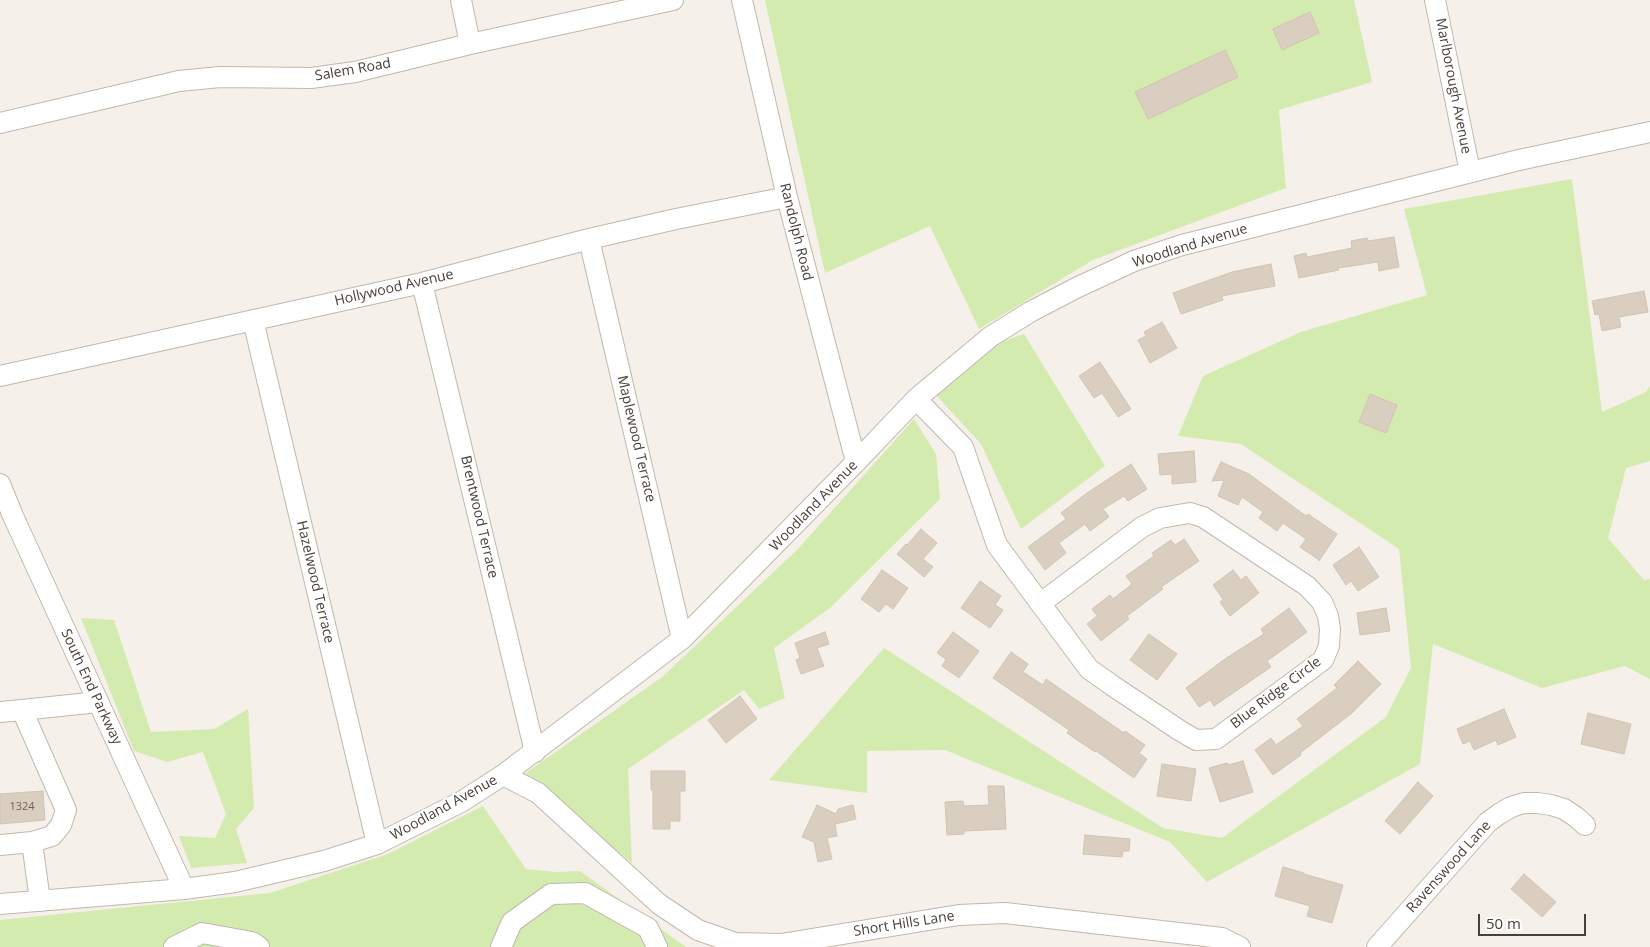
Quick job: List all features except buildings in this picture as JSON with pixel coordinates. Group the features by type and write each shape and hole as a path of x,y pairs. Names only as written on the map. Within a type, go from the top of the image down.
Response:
{"street":[{"path":"461,0 470,44"},
{"name":"Salem Road","path":"0,123 179,81 220,77 311,78 356,72 470,44 674,0"},
{"name":"Randolph Road","path":"742,0 787,197 856,462"},
{"name":"Marlborough Avenue","path":"1435,0 1470,172"},
{"name":"Woodland Avenue","path":"0,904 184,889 235,882 324,861 377,844 461,802 503,776 682,639 916,399 990,337 1030,312 1134,261 1182,245 1519,160 1650,132"},
{"name":"Hollywood Avenue","path":"0,376 422,283 589,239 676,219 787,197"},
{"name":"Maplewood Terrace","path":"589,239 682,639"},
{"name":"Brentwood Terrace","path":"422,283 535,752"},
{"name":"Hazelwood Terrace","path":"253,320 377,844"},
{"name":"Blue Ridge Circle","path":"916,399 963,447 997,545 1090,668 1113,686 1196,740 1216,739 1324,660 1329,646 1330,629 1328,616 1322,602 1308,586 1203,517 1190,513 1160,518 1142,527 1041,603"},
{"name":"South End Parkway","path":"0,484 184,889"},
{"path":"0,712 98,702"},
{"path":"0,845 32,842 52,836 61,825 66,810 22,710"},
{"name":"Short Hills Lane","path":"503,776 538,793 659,904 698,930 735,943 781,944 958,915 1004,913 1222,938 1240,947"},
{"name":"Ravenswood Lane","path":"1377,947 1488,822 1511,807 1524,803 1551,804 1564,809 1585,826"},
{"path":"32,842 40,901"},
{"path":"501,947 512,922 551,894 585,893 648,928 658,947"},
{"path":"174,947 202,933 252,942 259,947"}],"green space":[{"path":"765,0 1354,0 1372,82 1279,110 1286,188 1093,260 979,329 930,226 825,273"},
{"path":"1572,179 1602,412 1646,392 1650,386 1650,461 1626,468 1608,538 1644,580 1650,579 1650,679 1625,666 1542,688 1433,644 1420,764 1207,882 1170,842 945,750 867,751 867,793 769,780 884,648 1163,828 1222,838 1386,717 1411,668 1399,549 1241,444 1178,436 1203,376 1301,332 1427,295 1404,209"},
{"path":"1024,334 1105,466 1021,529 981,444 935,394 995,344"},
{"path":"914,419 936,454 940,499 830,608 774,648 785,698 759,709 744,690 628,769 632,863 523,775 662,677 798,549"},
{"path":"81,618 114,620 151,732 214,729 248,709 254,808 236,829 247,863 191,868 179,836 215,838 226,814 203,752 167,762 134,751"},
{"path":"483,806 526,869 557,872 580,871 686,947 0,947 0,920 270,893 388,854"}]}
